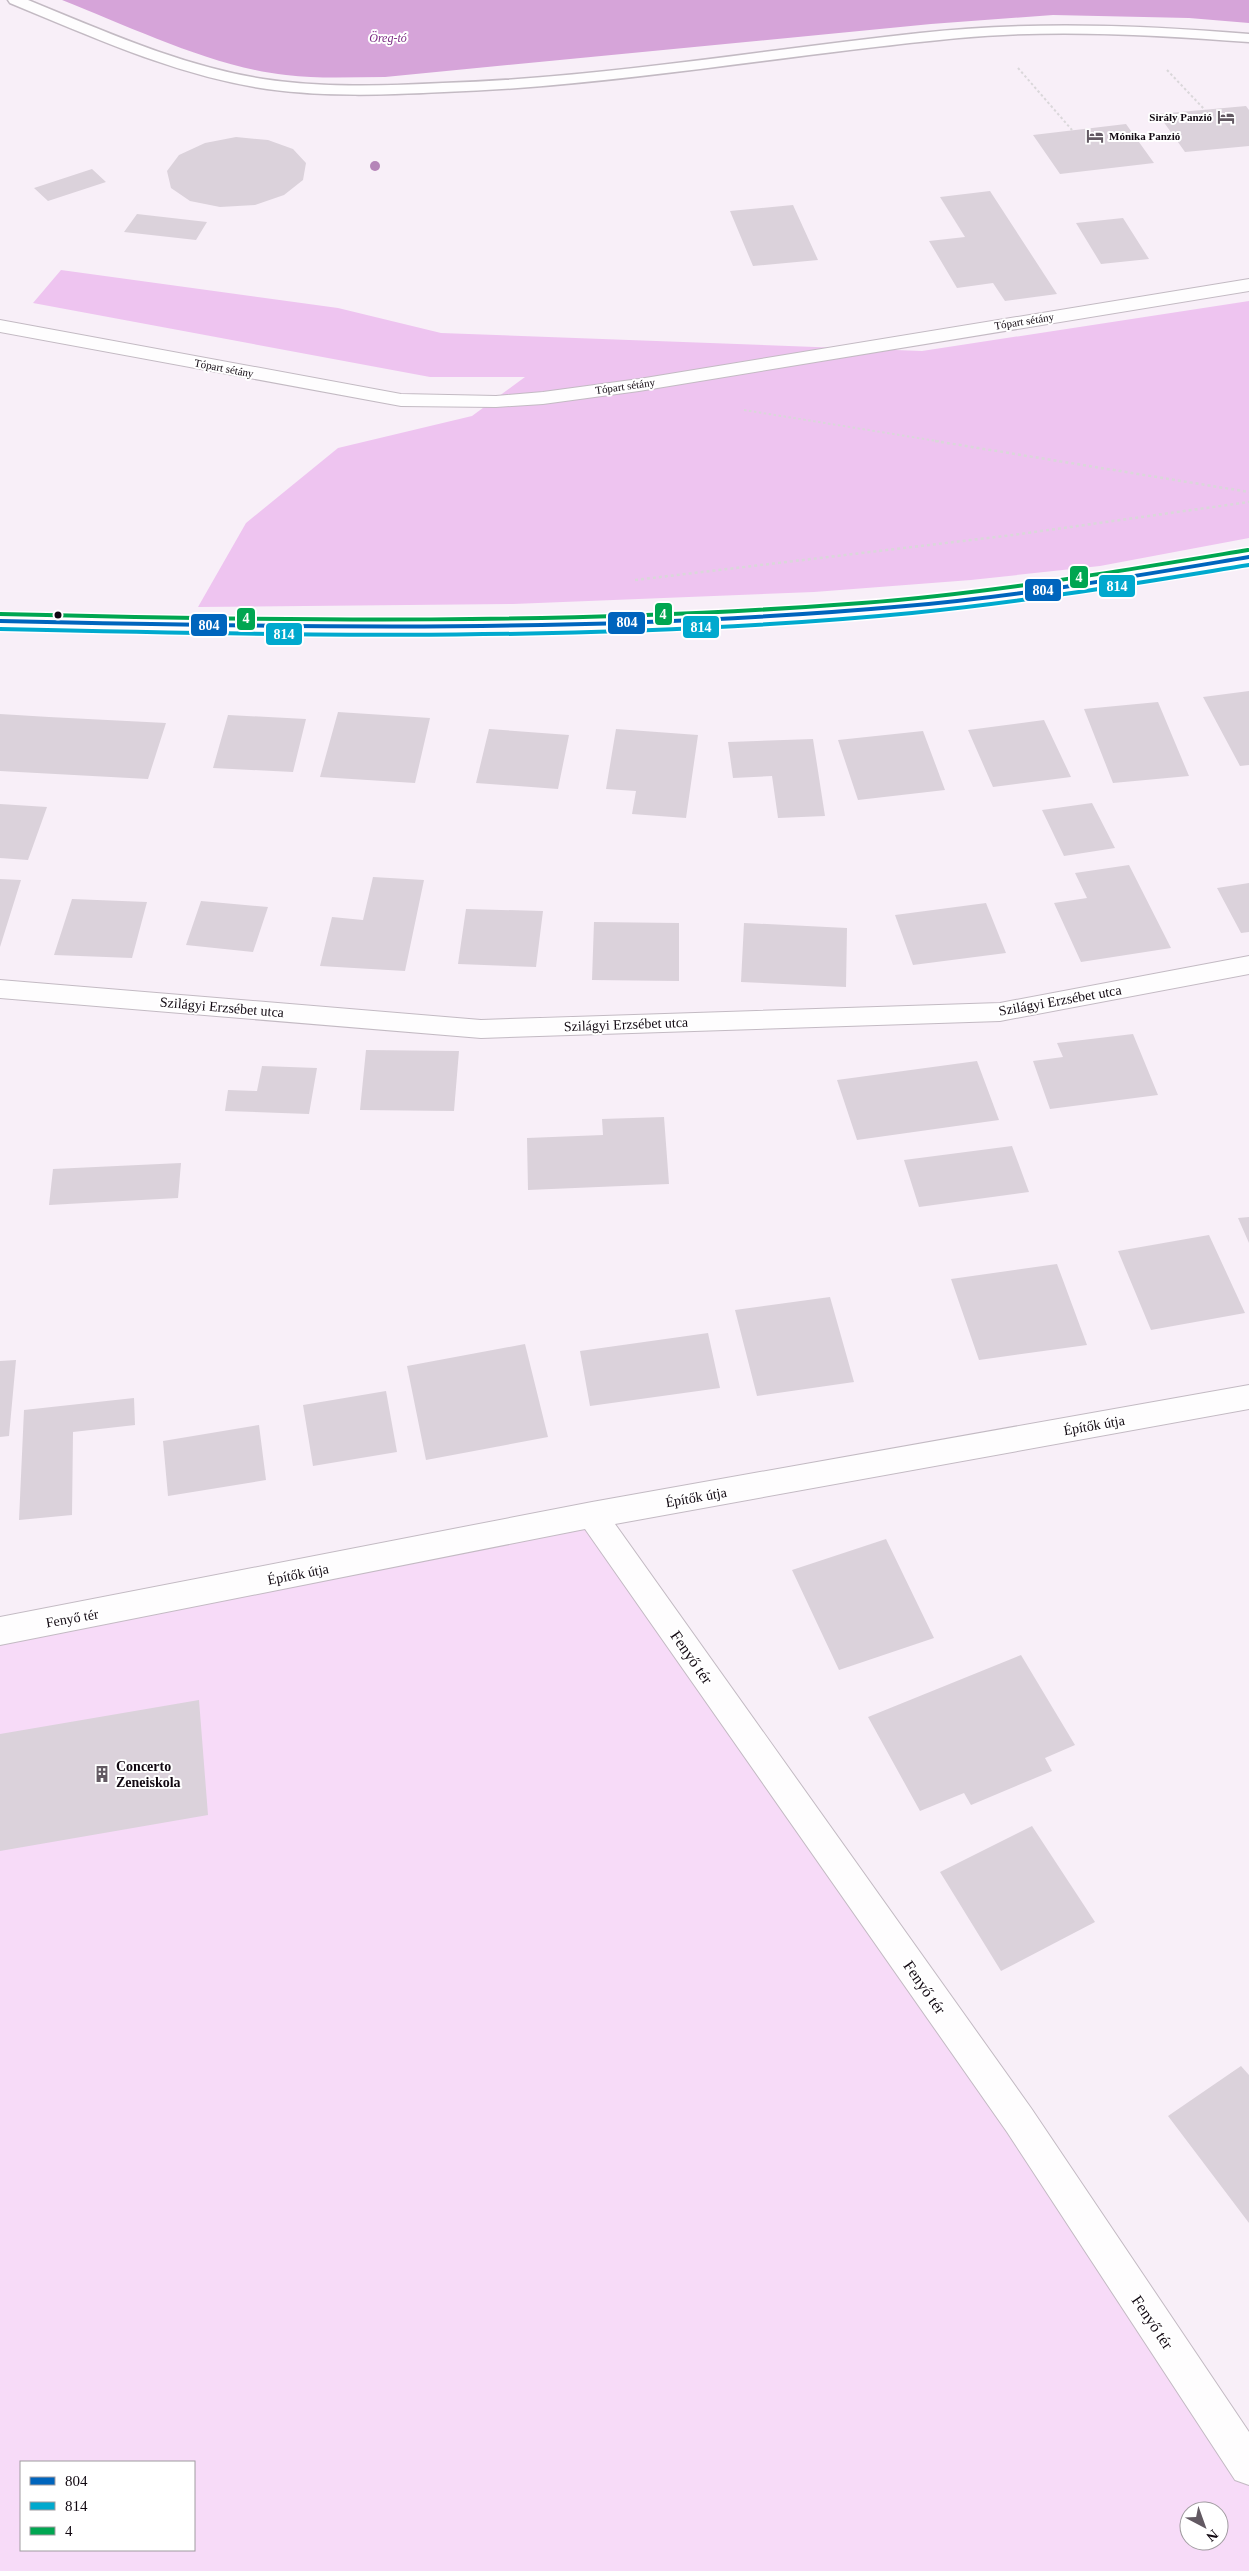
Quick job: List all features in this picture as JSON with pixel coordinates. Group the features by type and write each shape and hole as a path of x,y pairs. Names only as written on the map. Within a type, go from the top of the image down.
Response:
{"street":[{"name":"Tópart sétány","path":"0,326 401,400 441,404 482,402 613,389 1249,285"},
{"path":"0,621 214,627 350,627 720,619 866,609 995,594 1187,568 1249,557"},
{"name":"Szilágyi Erzsébet utca","path":"0,989 481,1029 1000,1012 1249,965"},
{"name":"Építők útja","path":"144,1604 592,1516 1249,1397"},
{"name":"Fenyő tér","path":"592,1516 1019,2120 1249,2466"},
{"name":"Fenyő tér","path":"0,1631 144,1604"}],"lane":[{"path":"15,0 132,47 224,77 268,85 340,90 465,88 542,83 637,74 923,36 987,31 1127,29 1249,38"}],"path":[{"path":"987,31 1072,130"},
{"path":"740,409 1249,492"},
{"path":"632,580 1003,536 1249,502"}],"shaded area":[{"path":"61,270 338,308 441,333 922,351 1249,301 1249,538 1100,566 971,580 814,592 513,604 198,607 246,523 338,448 472,416 525,377 430,377 33,303"},
{"path":"592,1515 1249,2466 1249,2571 0,2571 0,1629"}],"water":[{"name":"Öreg-tó","path":"62,0 1249,0 1249,23 1189,18 1053,15 931,24 385,77 323,77 286,75 229,64 172,45"}],"building":[{"path":"1246,106 1249,110 1249,146 1185,152 1158,114"},
{"path":"1126,124 1154,163 1060,174 1033,135"},
{"path":"236,137 268,140 293,149 306,163 303,180 284,195 255,205 220,207 190,201 171,188 167,171 179,155 205,143"},
{"path":"92,169 106,182 48,201 34,188"},
{"path":"990,191 1057,294 1005,301 993,283 957,288 929,241 965,237 940,197"},
{"path":"793,205 818,260 753,266 730,211"},
{"path":"137,214 207,222 196,240 124,232"},
{"path":"1123,218 1149,259 1101,264 1076,223"},
{"path":"1249,691 1249,765 1240,766 1203,697"},
{"path":"1158,702 1189,776 1113,783 1084,709"},
{"path":"338,712 430,718 415,783 320,777"},
{"path":"0,714 166,723 148,779 0,771"},
{"path":"228,715 306,719 293,772 213,768"},
{"path":"1044,720 1071,777 993,787 968,730"},
{"path":"489,729 569,735 558,789 476,783"},
{"path":"616,729 698,735 686,818 632,814 636,791 606,789"},
{"path":"923,731 945,790 858,800 838,740"},
{"path":"813,739 825,816 778,818 772,776 733,778 728,742"},
{"path":"1092,803 1115,848 1064,856 1042,810"},
{"path":"0,804 47,807 28,860 0,858"},
{"path":"1129,865 1171,948 1081,962 1054,903 1087,898 1075,873"},
{"path":"373,877 424,880 405,971 320,966 332,917 363,920"},
{"path":"0,879 21,880 0,947"},
{"path":"1249,883 1249,932 1241,933 1217,888"},
{"path":"72,899 147,902 132,958 54,955"},
{"path":"201,901 268,907 253,952 186,945"},
{"path":"986,903 1006,953 913,965 895,915"},
{"path":"466,909 543,911 536,967 458,964"},
{"path":"594,922 679,923 679,981 592,980"},
{"path":"744,923 847,928 846,987 741,982"},
{"path":"1133,1034 1158,1095 1050,1109 1033,1061 1063,1057 1057,1043"},
{"path":"366,1050 459,1051 454,1111 360,1110"},
{"path":"977,1061 999,1120 857,1140 837,1080"},
{"path":"262,1066 317,1068 309,1114 225,1111 228,1090 257,1091"},
{"path":"664,1117 669,1184 528,1190 527,1138 603,1135 602,1119"},
{"path":"1012,1146 1029,1192 919,1207 904,1160"},
{"path":"181,1163 178,1198 49,1205 53,1169"},
{"path":"1249,1217 1249,1243 1238,1218"},
{"path":"1209,1235 1245,1313 1151,1330 1118,1251"},
{"path":"1057,1264 1087,1345 979,1360 951,1279"},
{"path":"830,1297 854,1382 757,1396 735,1310"},
{"path":"708,1333 720,1388 590,1406 580,1351"},
{"path":"525,1344 548,1437 426,1460 407,1366"},
{"path":"16,1360 9,1436 0,1437 0,1361"},
{"path":"386,1391 397,1452 313,1466 303,1405"},
{"path":"134,1398 135,1425 73,1432 72,1515 19,1520 24,1410"},
{"path":"259,1425 266,1480 168,1496 163,1441"},
{"path":"886,1539 934,1638 839,1670 792,1570"},
{"path":"1021,1655 1075,1745 1045,1758 1052,1771 971,1805 964,1793 920,1811 868,1717"},
{"name":"Concerto Zeneiskola","path":"199,1700 208,1815 0,1851 0,1734"},
{"path":"1032,1826 1095,1922 1001,1971 940,1872"},
{"path":"1241,2066 1249,2075 1249,2223 1168,2116"}],"transit line":[{"name":"4","path":"0,614 215,618 431,619 539,618 754,610 910,599 1055,581 1248,550"},
{"name":"804","path":"0,621 215,625 431,626 647,622 754,617 959,601 1105,581 1249,557"},
{"name":"814","path":"0,629 323,634 539,633 647,630 862,617 959,608 1105,588 1249,565"}],"place":[{"name":"Sirály Panzió","path":"1226,117"},
{"name":"Mónika Panzió","path":"1095,136"},
{"name":"Concerto Zeneiskola","path":"102,1774"}]}
